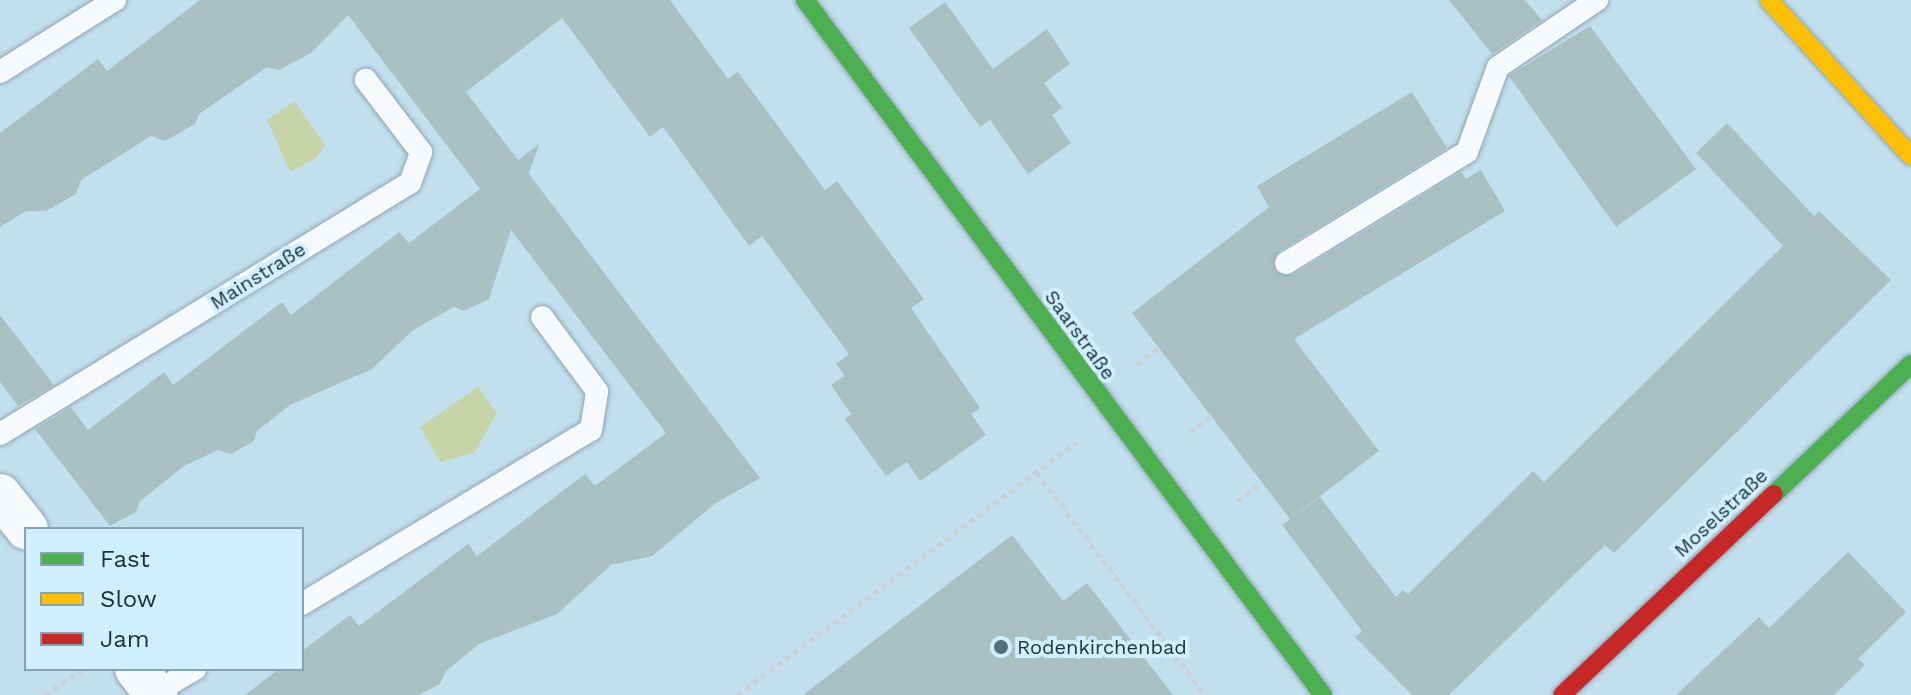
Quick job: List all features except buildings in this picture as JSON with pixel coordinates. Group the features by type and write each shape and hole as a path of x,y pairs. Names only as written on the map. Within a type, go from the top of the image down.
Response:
{"street":[{"name":"Saarstraße","path":"805,0 1323,695"},
{"path":"1769,0 1911,156"},
{"name":"Moselstraße","path":"1562,695 1911,364"},
{"path":"0,495 25,527"}],"lane":[{"path":"0,72 115,0"},
{"path":"1286,263 1467,152 1498,67 1597,0"},
{"name":"Mainstraße","path":"0,434 410,183 421,152 366,80"},
{"path":"304,603 591,430 597,391 542,317"},
{"path":"148,686 189,671"}],"path":[{"path":"737,695 1112,415"},
{"path":"1036,472 1205,695"},
{"path":"45,695 80,671"}],"green space":[{"path":"294,101 325,145 316,158 290,172 267,120"},
{"path":"478,387 497,413 474,453 440,462 420,427"}],"traffic: fast":[{"path":"805,0 1323,695"},
{"path":"1774,494 1911,364"}],"traffic: slow":[{"path":"1769,0 1911,156"}],"traffic: jam":[{"path":"1562,695 1774,494"}],"place":[{"name":"Rodenkirchenbad","path":"1001,647"}]}
